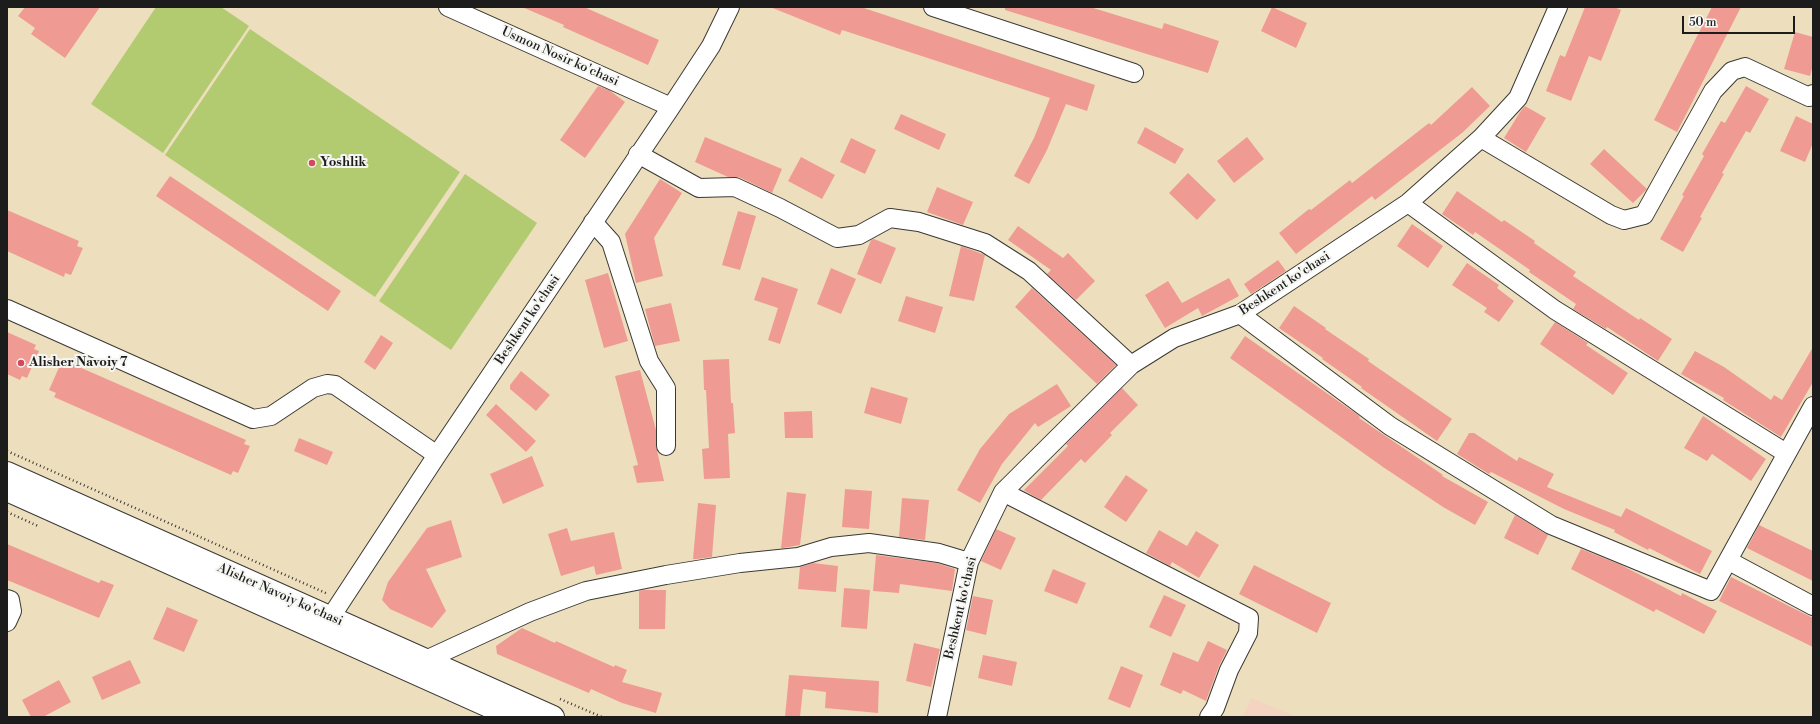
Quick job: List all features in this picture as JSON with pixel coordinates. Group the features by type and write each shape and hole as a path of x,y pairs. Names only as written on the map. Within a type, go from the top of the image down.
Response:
{"main road":[{"name":"Alisher Navoiy ko'chasi","path":"7,473 331,616 513,717"},
{"name":"Alisher Navoiy ko'chasi","path":"7,490 331,616"},
{"name":"Alisher Navoiy ko'chasi","path":"416,664 555,707"}],"street":[{"name":"Usmon Nosir ko'chasi","path":"448,7 671,107"},
{"name":"Beshkent ko'chasi","path":"331,616 437,454 711,46 730,7"},
{"path":"933,7 1134,73"},
{"name":"Beshkent ko'chasi","path":"937,717 968,562 1003,492 1131,365 1174,338 1240,314 1408,203 1481,138 1518,98 1558,7"},
{"path":"1481,138 1611,215 1624,220 1644,216 1713,90 1732,71 1745,67 1809,96 1813,94"},
{"path":"638,154 699,188 735,187 780,208 837,238 859,235 890,218 919,222 985,243 1029,271 1131,365"},
{"path":"1408,203 1554,310 1786,453"},
{"path":"594,222 611,242 649,361 666,388 666,446"},
{"path":"7,309 253,419 271,416 313,388 327,384 335,385 437,454"},
{"path":"1240,314 1390,426 1551,525 1712,591 1813,406"},
{"path":"1003,492 1249,618 1248,633 1229,670 1209,717"},
{"path":"416,664 530,612 586,591 666,575 740,563 798,557 831,547 869,543 940,553 968,562"},
{"path":"1729,561 1813,606"},
{"path":"7,599 10,600 12,611 7,622"}],"path":[{"path":"7,451 331,616"},
{"path":"555,707 602,717"}],"shaded area":[{"path":"1251,698 1297,717 1243,717"}],"green space":[{"path":"156,7 221,7 249,26 163,153 91,104"},
{"name":"Yoshlik","path":"250,29 460,172 375,297 165,155"},
{"path":"465,174 537,223 451,350 379,301"}],"building":[{"path":"25,7 100,7 65,58 31,34 35,28 18,16"},
{"path":"522,7 584,7 659,40 648,65 563,27 564,25"},
{"path":"770,7 861,7 1095,85 1087,111 1066,104 1047,150 1029,184 1014,176 1034,138 1050,98 842,30 840,35"},
{"path":"1005,7 1090,7 1162,29 1164,23 1219,41 1208,73 1005,10"},
{"path":"1272,7 1307,23 1296,48 1261,31"},
{"path":"1585,7 1614,7 1621,10 1601,61 1589,56 1571,101 1546,91 1560,55 1565,57"},
{"path":"1712,7 1741,7 1677,132 1654,120"},
{"path":"1795,32 1813,37 1813,65 1810,76 1784,69"},
{"path":"598,86 609,90 625,102 585,158 560,140"},
{"path":"1746,86 1769,99 1750,133 1746,131 1722,173 1724,174 1700,217 1702,218 1683,252 1660,239 1704,156 1702,154 1721,121 1725,123"},
{"path":"1472,87 1490,106 1462,133 1375,200 1372,196 1296,254 1279,233 1309,209 1311,210 1350,180 1352,183 1429,123 1431,125"},
{"path":"1525,106 1546,118 1526,152 1504,138"},
{"path":"901,114 946,134 939,150 894,129"},
{"path":"1796,116 1813,124 1813,143 1805,162 1780,151"},
{"path":"1145,127 1184,149 1175,164 1137,143"},
{"path":"705,137 782,169 772,193 739,177 728,177 695,162"},
{"path":"1247,137 1264,159 1234,183 1217,161"},
{"path":"851,138 876,150 865,174 840,162"},
{"path":"1604,149 1647,189 1633,203 1590,164"},
{"path":"801,157 835,175 822,199 788,181"},
{"path":"1188,173 1216,200 1197,220 1169,193"},
{"path":"170,176 341,291 328,311 156,196"},
{"path":"660,179 682,193 654,238 663,276 636,283 625,234"},
{"path":"937,187 973,202 963,225 927,212"},
{"path":"1457,191 1502,222 1504,220 1535,241 1534,243 1576,272 1573,276 1639,320 1640,318 1672,339 1658,361 1607,327 1606,329 1573,309 1576,304 1529,272 1530,270 1475,232 1473,235 1442,214"},
{"path":"7,210 79,241 77,246 83,248 71,275 65,273 64,277 7,251"},
{"path":"738,211 756,216 740,270 722,265"},
{"path":"1412,224 1443,246 1428,268 1397,246"},
{"path":"1018,226 1063,258 1068,253 1095,281 1076,300 1047,274 1051,270 1008,240"},
{"path":"874,239 896,248 881,284 857,274 871,240"},
{"path":"961,246 985,255 974,301 949,296"},
{"path":"1278,260 1286,271 1251,294 1244,284"},
{"path":"1467,263 1499,285 1497,288 1514,301 1499,322 1484,312 1487,308 1452,285"},
{"path":"831,268 856,279 841,314 817,304"},
{"path":"608,273 628,341 604,348 585,280"},
{"path":"762,277 798,289 780,344 768,340 778,308 754,300"},
{"path":"1229,278 1239,296 1202,316 1198,308 1165,328 1145,295 1168,281 1182,303"},
{"path":"1032,288 1116,365 1097,384 1015,307"},
{"path":"906,296 943,307 935,333 898,321"},
{"path":"671,303 680,341 655,346 645,309"},
{"path":"1294,306 1369,359 1368,361 1452,419 1437,441 1279,328"},
{"path":"1555,322 1588,343 1586,345 1628,373 1613,395 1540,344"},
{"name":"Alisher Navoiy 7","path":"7,332 36,345 34,349 39,351 27,378 22,376 20,380 7,374"},
{"path":"381,335 393,343 375,370 364,362"},
{"path":"1245,336 1358,415 1360,417 1359,418 1443,475 1442,476 1488,502 1475,525 1443,507 1383,467 1230,358"},
{"path":"1813,347 1813,382 1781,437 1723,400 1724,398 1681,374 1695,351 1724,367 1771,400 1774,395 1782,400"},
{"path":"729,359 731,403 733,403 735,433 728,434 730,478 704,479 702,449 709,448 703,360"},
{"path":"61,363 69,367 70,363 246,440 244,444 250,446 238,473 233,471 231,475 54,397 56,393 49,390"},
{"path":"640,370 656,430 656,446 664,481 637,483 633,466 638,465 615,376"},
{"path":"521,371 550,395 536,411 510,389 510,385"},
{"path":"1057,384 1071,406 1038,427 1035,423 1002,464 980,503 957,490 980,449 1009,414"},
{"path":"871,387 908,398 901,424 864,413"},
{"path":"1122,388 1138,405 1110,433 1112,435 1085,463 1081,459 1041,500 1025,491 1024,490 1068,446 1066,444"},
{"path":"496,404 536,441 526,452 486,415"},
{"path":"812,411 813,438 785,438 784,412"},
{"path":"1703,416 1766,459 1751,481 1712,454 1707,461 1684,448"},
{"path":"1469,433 1474,433 1517,461 1519,457 1554,474 1547,487 1621,517 1626,508 1712,551 1700,574 1649,548 1648,550 1614,532 1615,530 1564,509 1491,472 1489,474 1457,454"},
{"path":"299,438 333,452 327,465 294,451"},
{"path":"532,456 544,486 503,504 490,474"},
{"path":"1126,475 1148,490 1126,522 1104,507"},
{"path":"845,489 872,491 869,529 842,527"},
{"path":"787,492 806,494 800,545 781,548"},
{"path":"902,498 929,500 925,540 899,537"},
{"path":"698,503 716,505 712,557 693,559"},
{"path":"1515,515 1548,535 1538,555 1504,538"},
{"path":"451,520 462,557 426,569 446,611 432,628 390,609 382,600 388,582 427,528"},
{"path":"1759,525 1813,551 1813,581 1747,548"},
{"path":"567,528 571,541 614,532 622,569 596,575 594,566 561,576 548,534"},
{"path":"996,529 1016,538 1001,570 981,561"},
{"path":"1159,530 1187,546 1196,531 1219,545 1199,578 1172,562 1170,566 1146,553"},
{"path":"7,544 99,583 101,580 114,585 99,618 7,580"},
{"path":"1581,549 1619,564 1681,596 1682,593 1717,611 1704,634 1656,609 1654,612 1571,569"},
{"path":"876,555 937,563 955,569 952,591 900,584 899,593 873,591"},
{"path":"813,563 838,566 836,592 798,589 800,567"},
{"path":"1254,565 1331,603 1317,633 1239,594"},
{"path":"1053,569 1086,583 1077,604 1044,591"},
{"path":"1731,577 1813,618 1813,647 1719,601"},
{"path":"844,588 870,590 867,629 841,627"},
{"path":"666,590 665,629 639,629 639,591"},
{"path":"1164,595 1186,605 1171,637 1149,627"},
{"path":"973,596 993,600 986,635 966,630"},
{"path":"167,607 198,620 184,652 153,639"},
{"path":"522,628 555,643 556,641 614,667 615,665 627,670 622,682 662,693 656,713 622,703 591,689 589,693 497,654 496,646"},
{"path":"1208,641 1227,650 1219,666 1206,701 1183,690 1181,694 1160,685 1173,652 1198,662"},
{"path":"914,643 940,649 931,687 906,681"},
{"path":"983,655 1017,662 1012,686 978,678"},
{"path":"130,660 141,683 102,700 92,677"},
{"path":"1121,666 1143,675 1130,708 1108,699"},
{"path":"789,675 879,681 878,713 825,708 826,692 803,689 800,717 785,717"},
{"path":"59,680 71,702 43,717 31,717 22,700"}],"place":[{"name":"Yoshlik","path":"312,163"},
{"name":"Alisher Navoiy 7","path":"21,363"}]}
